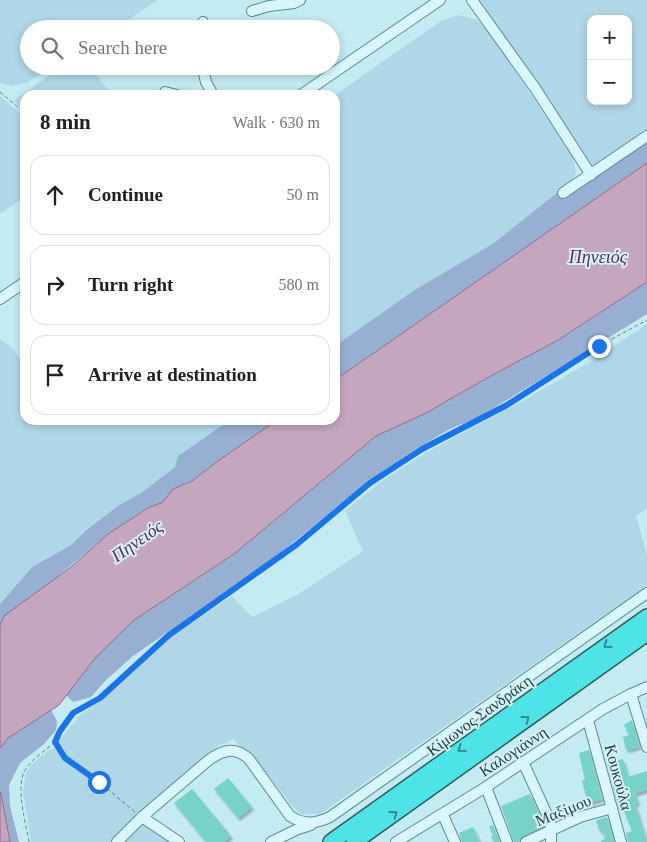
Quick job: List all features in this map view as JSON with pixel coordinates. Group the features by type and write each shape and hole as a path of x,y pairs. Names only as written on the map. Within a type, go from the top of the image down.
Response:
{"highway":[{"name":"Κίμωνος Σανδράκη","path":"331,842 647,617"},
{"name":"Κίμωνος Σανδράκη","path":"354,842 647,633"}],"street":[{"path":"252,11 269,6 294,3 300,0"},
{"path":"340,68 440,0"},
{"path":"472,0 530,81 591,175"},
{"path":"204,75 210,90"},
{"path":"308,90 330,75"},
{"path":"563,193 647,136"},
{"path":"0,299 20,285"},
{"path":"272,842 330,817 647,593"},
{"name":"Καλογιάννη","path":"396,842 408,839 443,814 603,710 647,687"},
{"path":"631,694 647,747"},
{"name":"Κουκούλα","path":"588,720 621,842"},
{"path":"118,842 142,817 210,759 220,752 231,750 242,753 249,759 290,816 299,822 314,823"},
{"path":"523,762 549,819 551,842"},
{"path":"486,787 507,842"},
{"name":"Μαξίμου","path":"526,842 580,816 612,808"},
{"path":"443,814 455,842"},
{"path":"142,817 179,842"}],"path":[{"path":"0,92 20,109"},
{"path":"29,842 21,789 23,773 31,763 55,742 60,731 73,713 100,698 169,635 296,545 370,483 422,449 507,405 599,346 647,320"},
{"path":"55,742 65,758 99,782 142,817"}],"shaded area":[{"path":"0,0 157,0 128,20 20,20 20,75 39,75 27,83 12,86 0,83"},
{"path":"480,0 647,0 647,131 596,167 591,164"},
{"path":"458,15 477,20 490,33 572,156 576,172 573,181 494,243 413,291 340,342 340,92 441,21"},
{"path":"50,75 97,75 107,90 29,90"},
{"path":"0,96 20,114 20,200 0,214"},
{"path":"20,97 20,106 14,101"},
{"path":"647,131 647,163 340,377 340,342 413,291 494,243 572,181"},
{"path":"647,282 647,314 479,417 450,429 414,450 371,479 274,558 133,656 106,680 91,697 73,702 66,695 96,657 134,620 234,554 376,436 426,413 558,340"},
{"path":"647,324 647,508 636,516 647,555 647,585 320,814 302,814 294,808 255,758 233,739 205,756 139,817 173,842 31,842 23,791 26,772 33,763 53,749 79,716 104,698 172,636 232,596 252,617 297,595 363,551 345,511 382,481 429,451 588,363"},
{"path":"0,339 10,346 20,358 20,425 223,425 178,456 175,467 141,493 119,505 86,529 71,545 32,567 0,604"},
{"path":"223,425 270,425 192,481 173,489 163,502 148,508 108,534 0,625 0,604 32,567 71,545 86,530 119,505 141,493 175,467 178,456"},
{"path":"51,710 57,721 56,730 44,744 20,763 9,785 10,806 19,842 10,842 0,792 0,748 8,738"}],"water":[{"name":"Πηνειός","path":"647,163 647,282 558,340 426,413 376,436 234,554 134,620 96,657 59,705 8,738 0,748 0,625 4,616 71,567 108,534 148,508 163,502 173,489 192,481 270,425 340,425 340,377"},
{"path":"0,792 1,794 10,842 0,842"}],"building":[{"path":"632,720 639,747 626,750 623,737 629,735 624,725"},
{"path":"589,750 602,799 588,803 582,781 585,780 579,753"},
{"path":"623,759 628,777 647,771 647,790 635,793 638,803 635,804 647,842 628,842 626,833 632,831 623,808 619,809 607,763"},
{"path":"228,778 252,807 238,818 214,789"},
{"path":"192,789 231,836 224,842 206,842 174,803"},
{"path":"530,794 544,826 523,836 519,842 514,842 501,806"},
{"path":"607,817 614,842 602,842 601,840 605,839 603,831 600,832 596,820"},
{"path":"493,825 500,842 494,842 491,837 493,836 489,826"},
{"path":"473,827 480,842 462,842 459,833"}],"route":[{"path":"99,782 65,758 55,742 60,731 73,713 100,698 169,635 296,545 370,483 422,449 507,405 599,346"}]}
